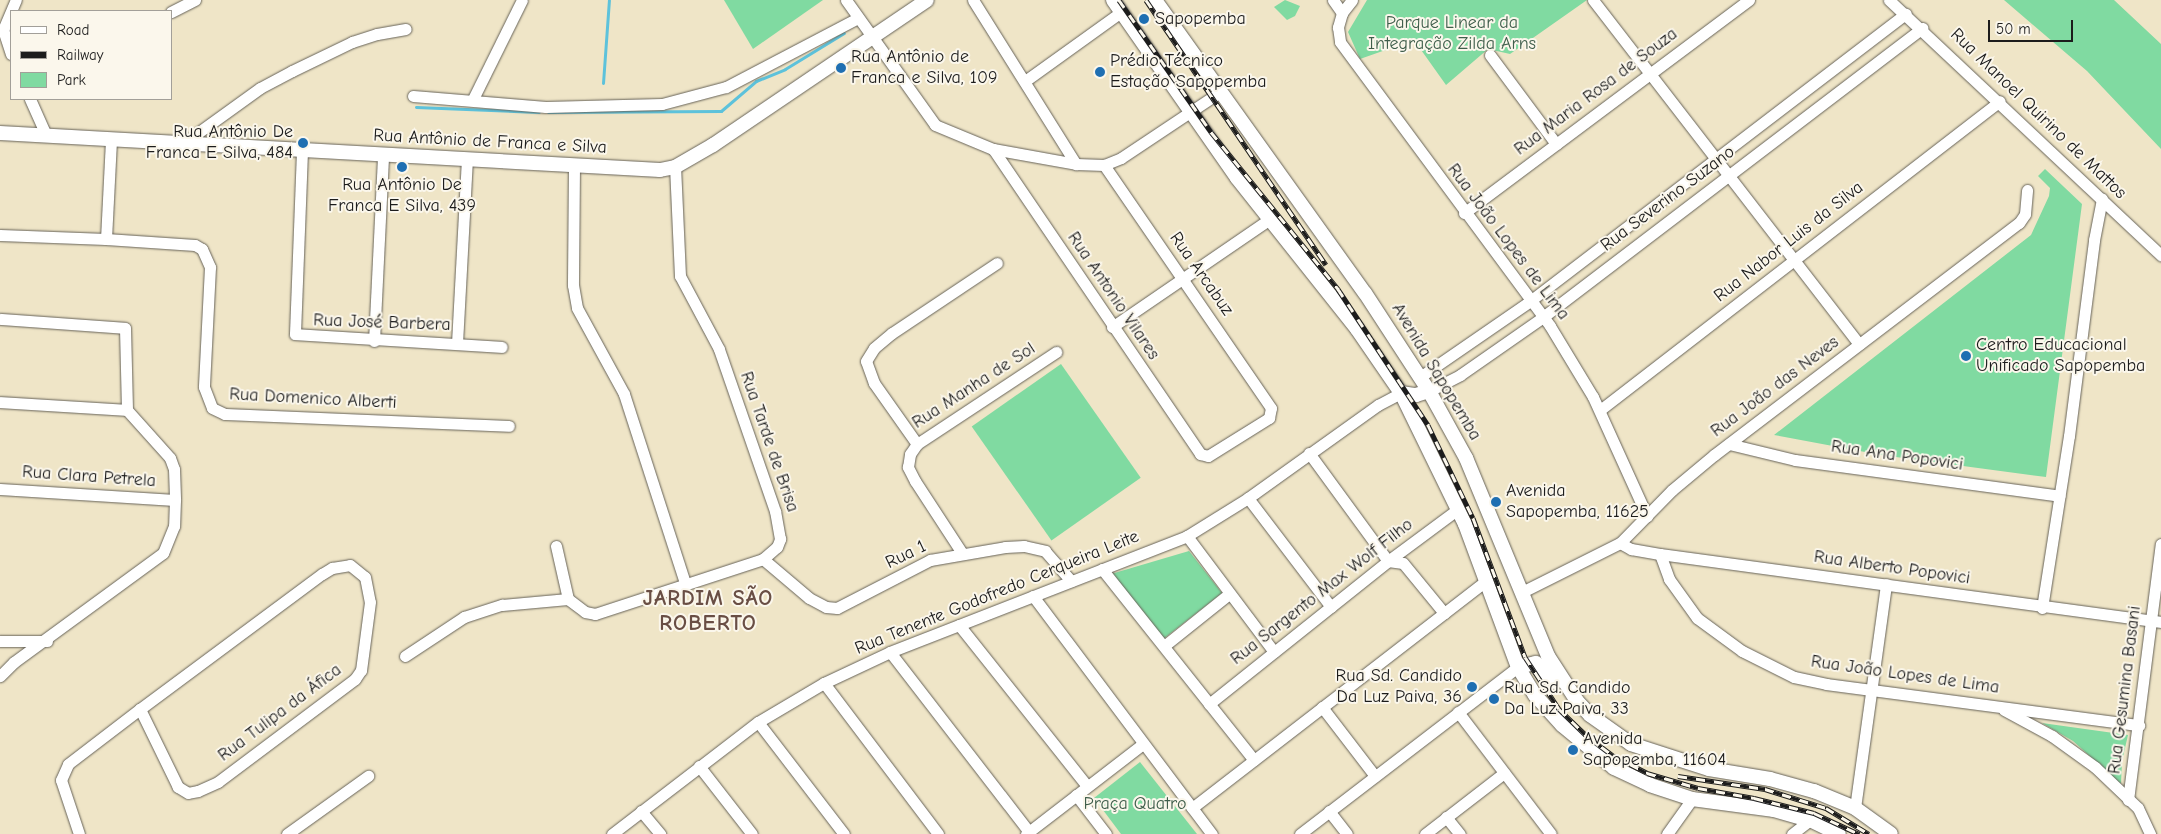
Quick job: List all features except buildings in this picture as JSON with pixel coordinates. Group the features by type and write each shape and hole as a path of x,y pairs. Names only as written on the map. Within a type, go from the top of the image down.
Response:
{"main road":[{"name":"Rua Antônio de Franca e Silva","path":"0,133 181,145 660,170 675,167 928,0"},
{"path":"1113,0 1190,112 1270,219 1357,328 1402,393 1458,509 1484,582 1518,667 1556,719 1592,752 1614,768 1650,785 1692,799 1774,810 1810,820 1839,834"},
{"name":"Avenida Sapopemba","path":"1155,0 1365,293 1430,391 1466,458 1548,656 1568,690 1590,715 1611,732 1656,755 1709,769 1770,779 1814,791 1855,808 1892,834"},
{"path":"1402,393 1420,377"},
{"path":"1402,393 1416,395 1430,391"},
{"path":"1518,667 1536,663 1561,688 1568,690"}],"street":[{"path":"172,12 195,0"},
{"path":"473,99 522,0"},
{"path":"846,0 934,125 993,149 1076,164 1104,165 1121,158 1220,92"},
{"path":"973,0 1076,164"},
{"path":"1333,0 1342,13 1352,0"},
{"path":"1593,0 1859,344"},
{"name":"Rua Maria Rosa de Souza","path":"1464,213 1749,0"},
{"name":"Rua Manoel Quirino de Mattos","path":"1889,0 1923,28 2161,255"},
{"path":"10,12 1,30 10,52"},
{"path":"1025,81 1121,12"},
{"name":"Rua João Lopes de Lima","path":"1342,13 1338,27 1340,42 1464,213 1543,317 1600,410 1647,516"},
{"name":"Rua Severino Suzano","path":"1420,377 1530,301 1906,14"},
{"path":"413,96 592,108 662,104 726,87 858,18"},
{"name":"Rua Severino Suzano","path":"1430,391 1460,375 1543,317 1923,28"},
{"path":"181,145 252,93 292,70 352,42 377,34 406,29"},
{"path":"1490,55 1556,144"},
{"path":"30,100 46,135"},
{"name":"Rua Nabor Luis da Silva","path":"1600,410 2000,101"},
{"path":"106,239 112,140"},
{"name":"Rua Antonio Vilares","path":"993,149 1200,454 1208,456"},
{"name":"Rua José Barbera","path":"302,151 293,331 298,337 502,346"},
{"path":"374,341 383,155"},
{"path":"457,343 467,161"},
{"name":"Rua Arcabuz","path":"1104,165 1269,404 1269,418 1208,456"},
{"path":"574,166 572,285 577,308 624,394 685,583"},
{"name":"Rua Tarde de Brisa","path":"675,167 680,276 719,349 780,530 777,547 763,559"},
{"name":"Rua João das Neves","path":"1522,592 1620,542 1729,444 2019,223 2025,214 2027,190"},
{"path":"2042,608 2060,496 2094,240 2102,198"},
{"path":"1112,327 1270,219"},
{"name":"Rua Domenico Alberti","path":"0,235 195,245 207,256 210,267 204,387 212,408 225,414 509,426"},
{"path":"917,444 874,383 866,361 874,348 892,333 997,263"},
{"path":"0,319 125,328 127,410 170,458 174,469 175,500 174,526 163,553 47,641 2,671"},
{"name":"Rua Manha de Sol","path":"962,553 908,468 910,454 917,444 1056,352"},
{"name":"Rua Tenente Godofredo Cerqueira Leite","path":"612,834 758,722 824,683 890,652 1187,536 1248,498 1378,405 1402,393"},
{"path":"0,402 127,410"},
{"name":"Rua Ana Popovici","path":"1729,444 1795,460 2060,496"},
{"path":"1309,453 1388,561 1403,563 1444,613"},
{"name":"Rua Clara Petrela","path":"0,489 175,500"},
{"path":"1248,498 1331,607"},
{"name":"Rua Sargento Max Wolf Filho","path":"1209,704 1388,561 1458,509"},
{"path":"1187,536 1274,652"},
{"name":"Rua Alberto Popovici","path":"1620,542 1631,549 1660,554 1886,584 2042,608 2156,621"},
{"name":"Rua Gesumina Basani","path":"2150,834 2138,808 2128,800 2156,621 2161,544"},
{"path":"556,546 568,599 585,612 604,614 685,583 763,559"},
{"name":"Rua 1","path":"763,559 809,598 826,607 837,608 930,560 962,553 1024,546 1046,551 1071,581"},
{"name":"Rua João Lopes de Lima","path":"1660,554 1669,579 1697,618 1742,651 1794,676 1872,690 2139,725"},
{"name":"Rua Tulipa da Áfica","path":"79,834 63,789 62,771 140,709 332,568 350,565 365,577 370,602 361,670 355,679 218,782 198,791 188,793 178,787 140,709"},
{"path":"1102,569 1254,760"},
{"path":"1192,808 1484,582"},
{"path":"1855,808 1886,584"},
{"path":"1164,646 1230,594"},
{"path":"1033,596 1212,834"},
{"path":"404,656 464,616 502,605 568,599"},
{"path":"959,625 1087,786"},
{"path":"0,641 47,641"},
{"path":"890,652 1028,833 1143,744"},
{"path":"1300,834 1518,667"},
{"path":"824,683 938,834"},
{"path":"1994,705 2076,753 2128,800"},
{"path":"1322,707 1375,776"},
{"path":"1458,712 1550,834"},
{"path":"758,722 844,834"},
{"path":"699,766 752,834"},
{"path":"1425,834 1504,773"},
{"path":"286,834 368,776"},
{"path":"1076,795 1106,834"},
{"path":"1667,834 1692,799"},
{"path":"642,811 660,834"},
{"path":"1329,812 1347,834"},
{"path":"1446,818 1460,834"},
{"path":"1792,834 1810,820"}],"green space":[{"path":"724,0 823,0 753,49"},
{"path":"1285,0 1300,6 1295,16 1287,20 1274,7"},
{"name":"Parque Linear da Integração Zilda Arns","path":"1367,0 1587,0 1510,54 1488,49 1446,85 1414,40 1360,59 1348,32"},
{"path":"2004,0 2114,0 2161,44 2161,149 2087,71"},
{"path":"2045,169 2082,204 2046,477 1881,455 1774,435 2031,235 2049,196 2050,188 2038,176"},
{"path":"1061,364 1141,478 1051,540 972,427"},
{"path":"1189,551 1222,593 1162,640 1111,574"},
{"path":"2042,723 2128,735 2122,761 2121,784 2073,741"},
{"name":"Praça Quatro","path":"1140,762 1197,834 1121,834 1094,798"}],"waterway":[{"path":"603,83 609,0"},
{"path":"548,112 721,111 756,81 785,69 844,33"},
{"path":"416,107 539,112"}],"railway":[{"path":"1119,0 1211,132 1338,289 1428,425 1473,518 1525,657 1559,709 1587,736 1614,756 1647,773 1698,788 1754,798 1814,813 1859,834"},
{"path":"1146,0 1326,265"},
{"path":"1678,776 1765,789 1826,808 1869,834"}],"place":[{"name":"Sapopemba","path":"1144,19"},
{"name":"Rua Antônio de Franca e Silva, 109","path":"841,68"},
{"name":"Prédio Técnico Estação Sapopemba","path":"1100,72"},
{"name":"Rua Antônio De Franca E Silva, 484","path":"303,143"},
{"name":"Rua Antônio De Franca E Silva, 439","path":"402,167"},
{"name":"Centro Educacional Unificado Sapopemba","path":"1966,356"},
{"name":"Avenida Sapopemba, 11625","path":"1496,502"},
{"name":"Rua Sd. Candido Da Luz Paiva, 36","path":"1472,687"},
{"name":"Rua Sd. Candido Da Luz Paiva, 33","path":"1494,699"},
{"name":"Avenida Sapopemba, 11604","path":"1573,750"}],"district":[{"name":"JARDIM SÃO ROBERTO","path":"708,610"}]}
